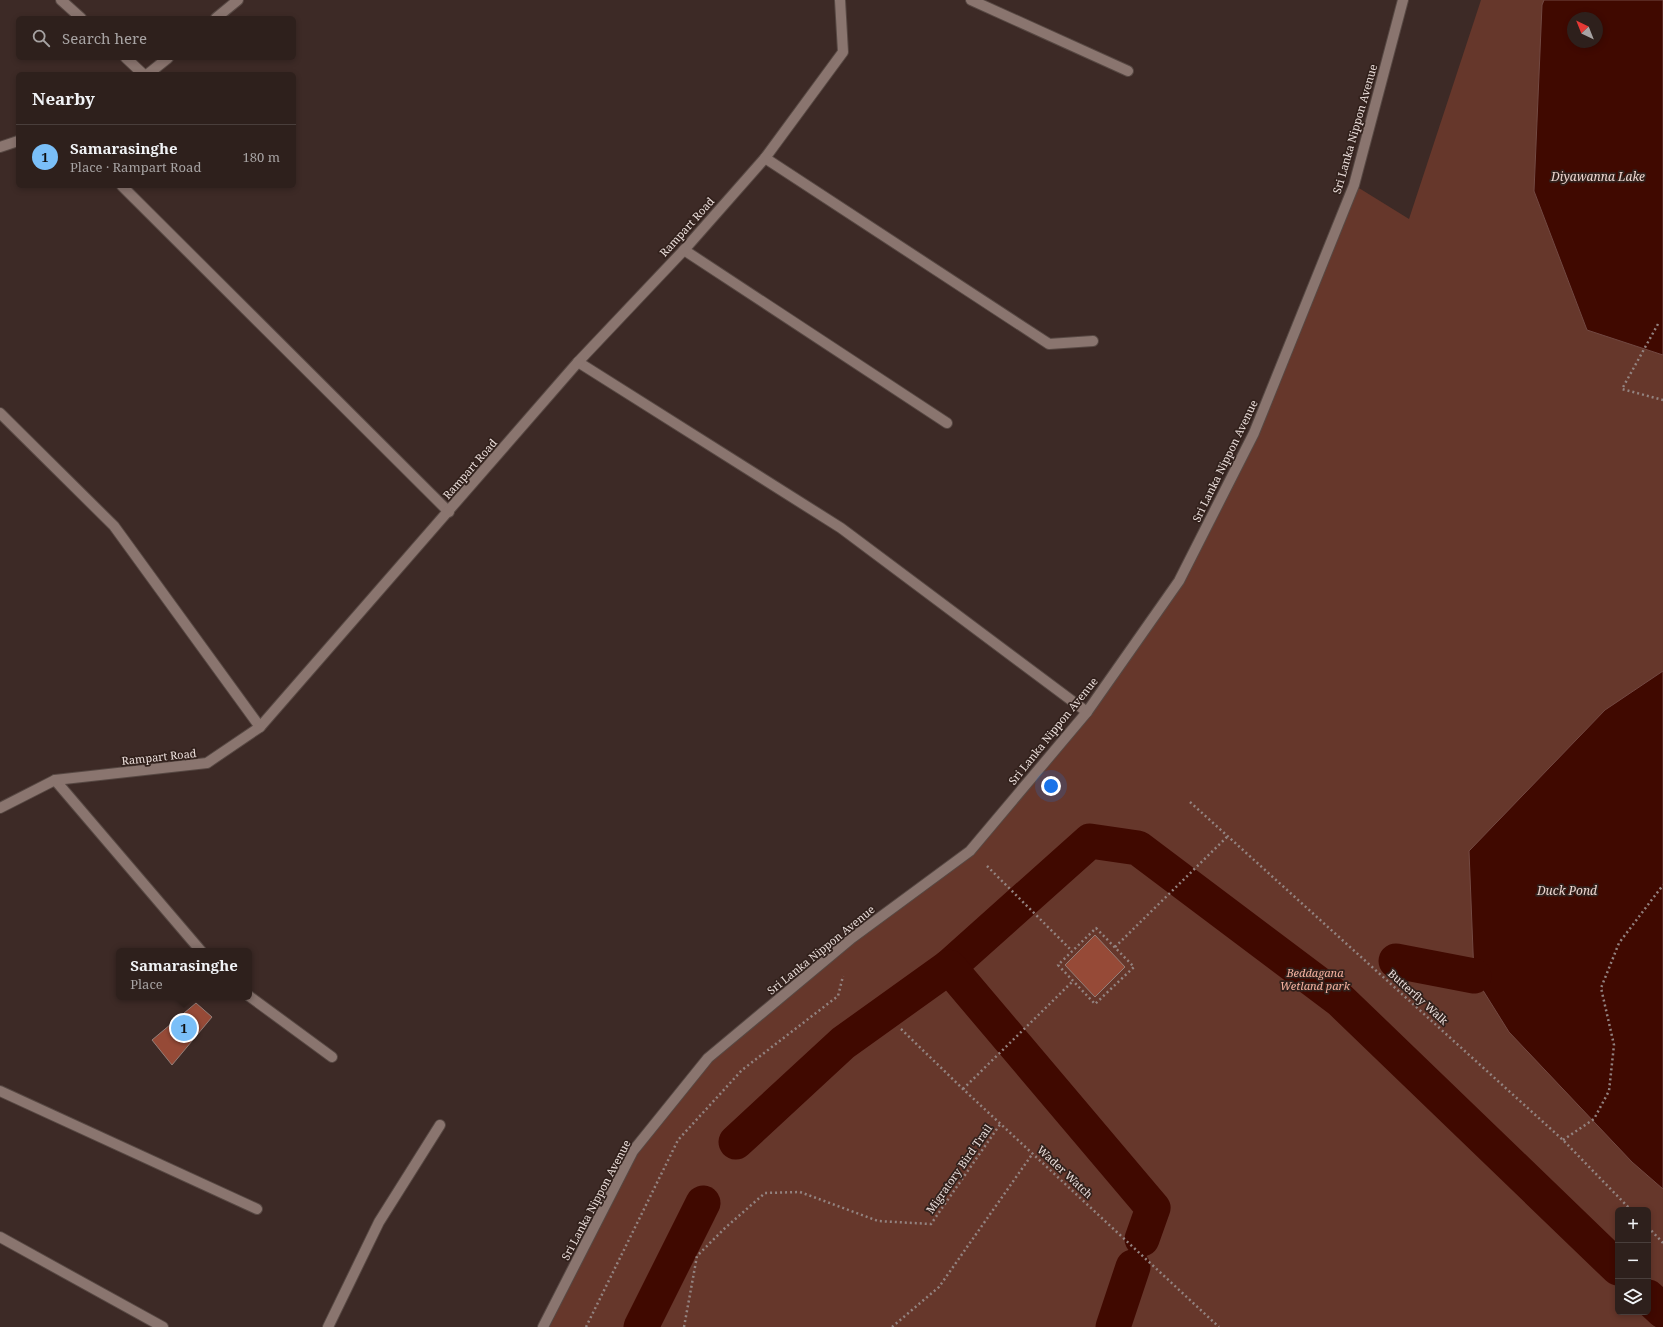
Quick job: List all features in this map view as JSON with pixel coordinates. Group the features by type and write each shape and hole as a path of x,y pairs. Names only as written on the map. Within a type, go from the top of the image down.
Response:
{"street":[{"path":"61,0 79,16"},
{"path":"218,16 238,0"},
{"name":"Rampart Road","path":"0,808 55,780 207,763 260,727 449,512 578,362 684,250 765,158 843,52 840,0"},
{"path":"971,0 1128,71"},
{"name":"Sri Lanka Nippon Avenue","path":"542,1327 633,1151 708,1058 852,938 970,851 1087,712 1179,581 1254,433 1354,184 1404,0"},
{"path":"128,60 141,72"},
{"path":"150,72 166,60"},
{"path":"0,147 16,141"},
{"path":"765,158 1048,344 1093,341"},
{"path":"124,188 449,512"},
{"path":"684,250 947,423"},
{"path":"578,362 841,528 1087,712"},
{"path":"0,413 114,526 260,727"},
{"path":"55,780 198,948"},
{"path":"252,998 332,1057"},
{"path":"0,1091 257,1209"},
{"path":"328,1327 379,1222 440,1125"},
{"path":"0,1237 163,1327"}],"path":[{"path":"1658,324 1622,389 1663,400"},
{"name":"Butterfly Walk","path":"1190,802 1563,1140 1628,1207"},
{"path":"1115,947 1228,836"},
{"path":"984,864 1072,951"},
{"path":"1563,1140 1594,1119 1609,1091 1614,1045 1601,988 1619,943 1663,885"},
{"path":"1096,928 1134,967 1095,1004 1058,965 1072,951 1096,928"},
{"path":"586,1327 678,1140 742,1070 838,996 844,974"},
{"path":"963,1089 1073,981"},
{"name":"Wader Watch","path":"901,1029 963,1089 1219,1327"},
{"name":"Migratory Bird Trail","path":"684,1327 697,1256 725,1228 765,1193 800,1192 878,1221 931,1224 1001,1123"},
{"path":"892,1327 939,1287 1033,1153"},
{"path":"1651,1230 1663,1243"}],"green space":[{"name":"Beddagana Wetland park","path":"1481,0 1544,0 1542,6 1534,191 1587,330 1663,355 1663,1327 543,1327 633,1151 708,1058 970,851 1087,712 1179,581 1254,433 1354,185 1409,219"}],"water":[{"name":"Diyawanna Lake","path":"1544,0 1663,0 1663,355 1587,330 1534,191 1542,5"},
{"name":"Duck Pond","path":"1663,671 1663,1189 1632,1162 1509,1032 1474,976 1469,851 1605,710"}],"building":[{"path":"1095,935 1125,967 1095,997 1065,965"},
{"path":"196,1003 212,1017 172,1065 152,1040"}],"waterway":[{"path":"949,967 1090,841 1138,848 1340,1000 1615,1265"},
{"path":"1396,961 1474,976"},
{"path":"736,1142 843,1043 949,967 1153,1208 1142,1239"},
{"path":"641,1327 703,1203"},
{"path":"1113,1327 1133,1267"},
{"path":"1651,1300 1663,1311"}],"place":[{"name":"Samarasinghe","path":"184,1028"}]}
